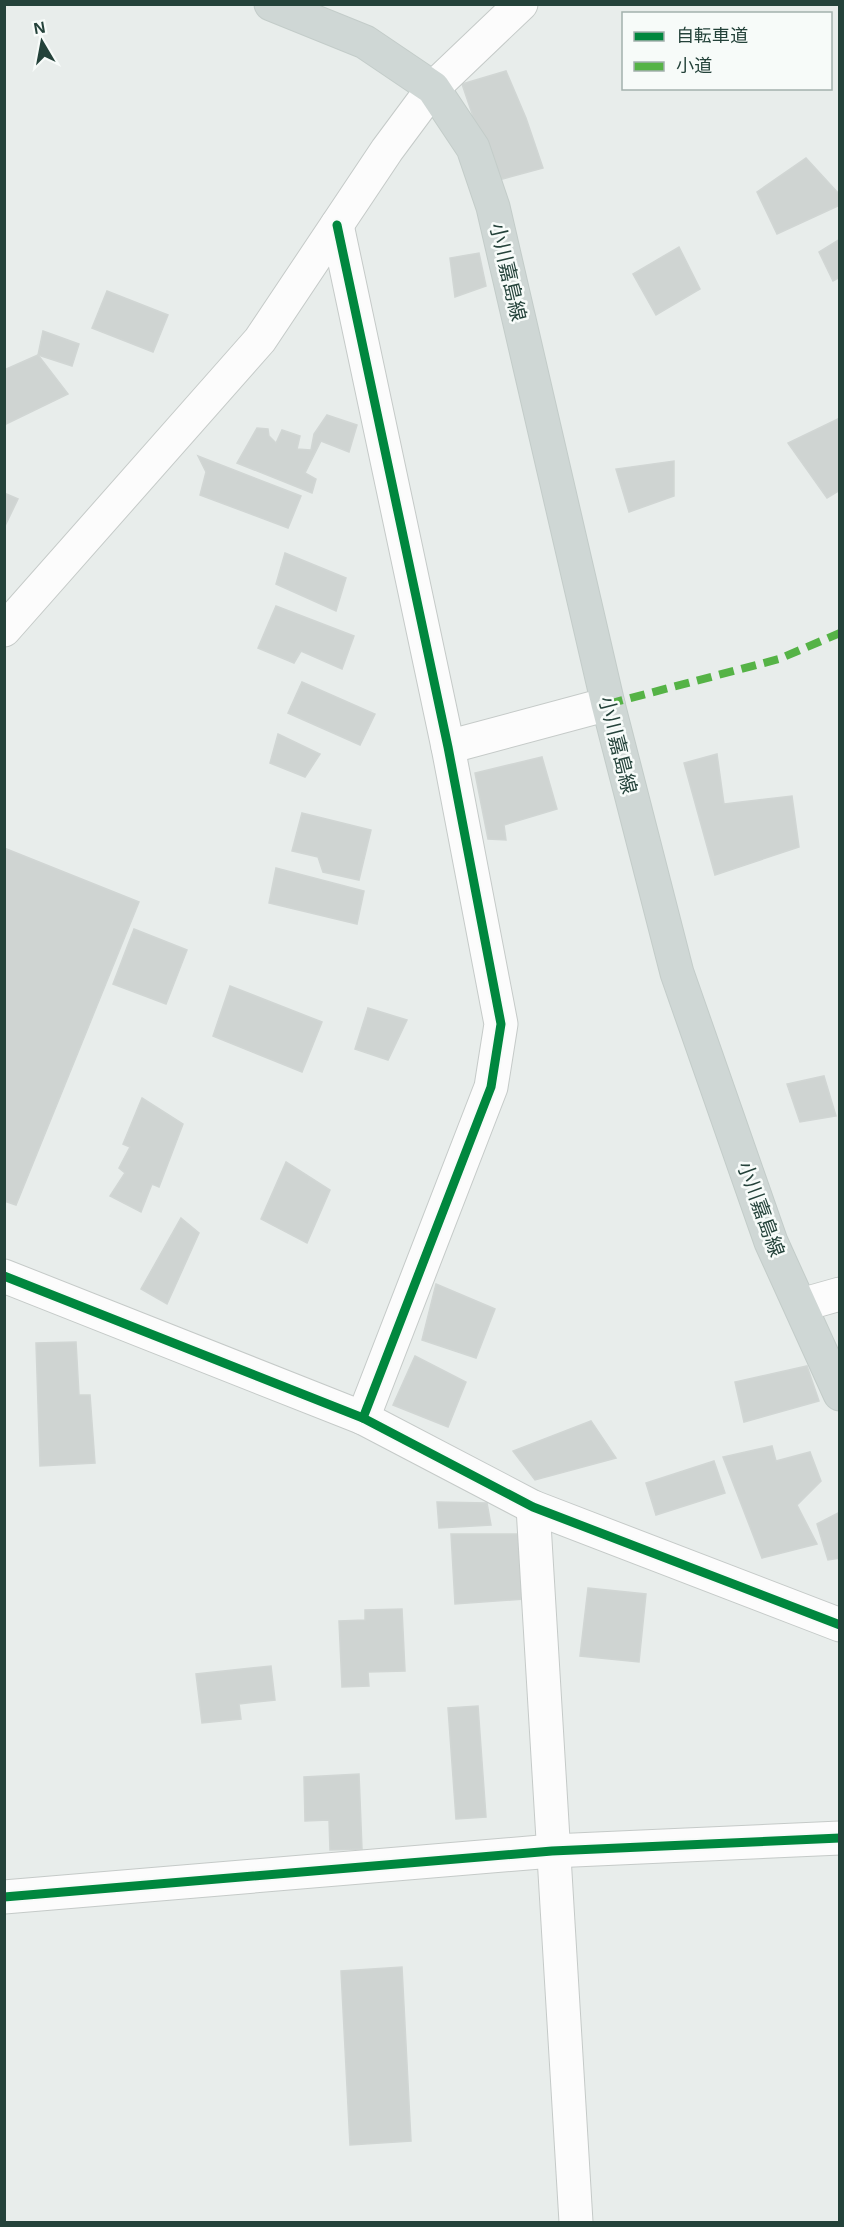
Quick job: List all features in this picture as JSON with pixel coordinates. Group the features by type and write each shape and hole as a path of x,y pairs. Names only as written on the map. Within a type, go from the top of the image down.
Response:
{"main road":[{"path":"272,4 365,42 433,88"},
{"name":"小川嘉島線","path":"433,88 473,148 494,207 608,705 677,974 771,1242 840,1394"}],"street":[{"path":"4,630 260,340 433,88 521,4"},
{"path":"337,225 448,747 501,1024 491,1087 363,1418"},
{"path":"448,747 608,705"},
{"path":"4,1276 363,1418 532,1507 840,1625"},
{"path":"801,1305 840,1294"},
{"path":"532,1507 576,2223"},
{"path":"4,1897 552,1851 840,1838"}],"building":[{"path":"506,71 526,118 543,168 495,181 462,84"},
{"path":"806,158 840,195 840,205 777,234 757,192"},
{"path":"840,239 840,277 833,281 819,252"},
{"path":"679,247 700,289 656,315 633,274"},
{"path":"479,253 486,286 455,297 450,258"},
{"path":"107,291 168,315 153,352 92,328"},
{"path":"43,331 79,344 72,366 38,355"},
{"path":"38,355 68,394 4,425 4,370"},
{"path":"327,415 357,425 349,452 321,441 305,473 316,479 312,493 237,463 257,428 268,429 269,436 276,443 282,430 300,436 297,449 311,450 314,434"},
{"path":"840,418 840,490 827,498 788,443"},
{"path":"198,456 301,496 288,528 200,495 206,472"},
{"path":"674,461 674,496 629,512 616,469"},
{"path":"4,493 18,499 4,528"},
{"path":"285,553 346,578 336,611 276,584"},
{"path":"276,606 354,636 342,669 301,651 294,663 258,648"},
{"path":"302,682 375,714 360,745 288,713"},
{"path":"278,734 320,754 305,777 270,763"},
{"path":"717,754 724,804 792,796 799,847 715,875 684,763"},
{"path":"542,757 557,809 504,825 506,840 488,839 475,773"},
{"path":"302,813 371,830 359,880 323,872 318,857 292,851"},
{"path":"4,848 139,902 16,1205 4,1201"},
{"path":"276,868 364,891 357,924 269,903"},
{"path":"134,929 187,950 166,1004 113,984"},
{"path":"230,986 322,1022 302,1072 213,1036"},
{"path":"368,1008 407,1020 388,1060 355,1049"},
{"path":"824,1076 836,1116 800,1122 787,1084"},
{"path":"142,1098 183,1124 159,1187 152,1184 141,1212 110,1196 125,1173 119,1168 130,1147 123,1144"},
{"path":"286,1162 330,1190 307,1243 261,1219"},
{"path":"181,1218 199,1233 167,1304 141,1289"},
{"path":"436,1284 495,1309 476,1358 422,1340"},
{"path":"76,1342 79,1395 90,1395 95,1463 40,1466 36,1343"},
{"path":"415,1356 466,1382 448,1427 393,1405"},
{"path":"807,1366 819,1401 744,1422 735,1382"},
{"path":"591,1421 616,1458 535,1480 513,1451"},
{"path":"772,1446 776,1461 810,1452 821,1481 797,1505 817,1544 762,1558 723,1457"},
{"path":"714,1461 725,1493 656,1515 646,1483"},
{"path":"437,1502 487,1503 491,1525 439,1528"},
{"path":"840,1512 840,1558 828,1560 817,1524"},
{"path":"451,1534 518,1534 524,1599 455,1604"},
{"path":"588,1588 646,1594 639,1662 580,1656"},
{"path":"402,1609 405,1671 368,1672 369,1686 342,1687 339,1621 365,1620 365,1610"},
{"path":"271,1666 275,1700 239,1704 241,1719 202,1723 196,1674"},
{"path":"478,1706 486,1817 456,1819 448,1708"},
{"path":"359,1774 362,1849 330,1850 329,1820 305,1821 304,1777"},
{"path":"402,1967 411,2141 350,2145 341,1971"}],"marked path":[{"path":"608,704 779,659 840,633"}],"cycle path":[{"path":"337,225 448,747 501,1024 491,1087 363,1418"},
{"path":"4,1276 363,1418 533,1507 840,1625"},
{"path":"4,1897 552,1851 840,1838"}]}
